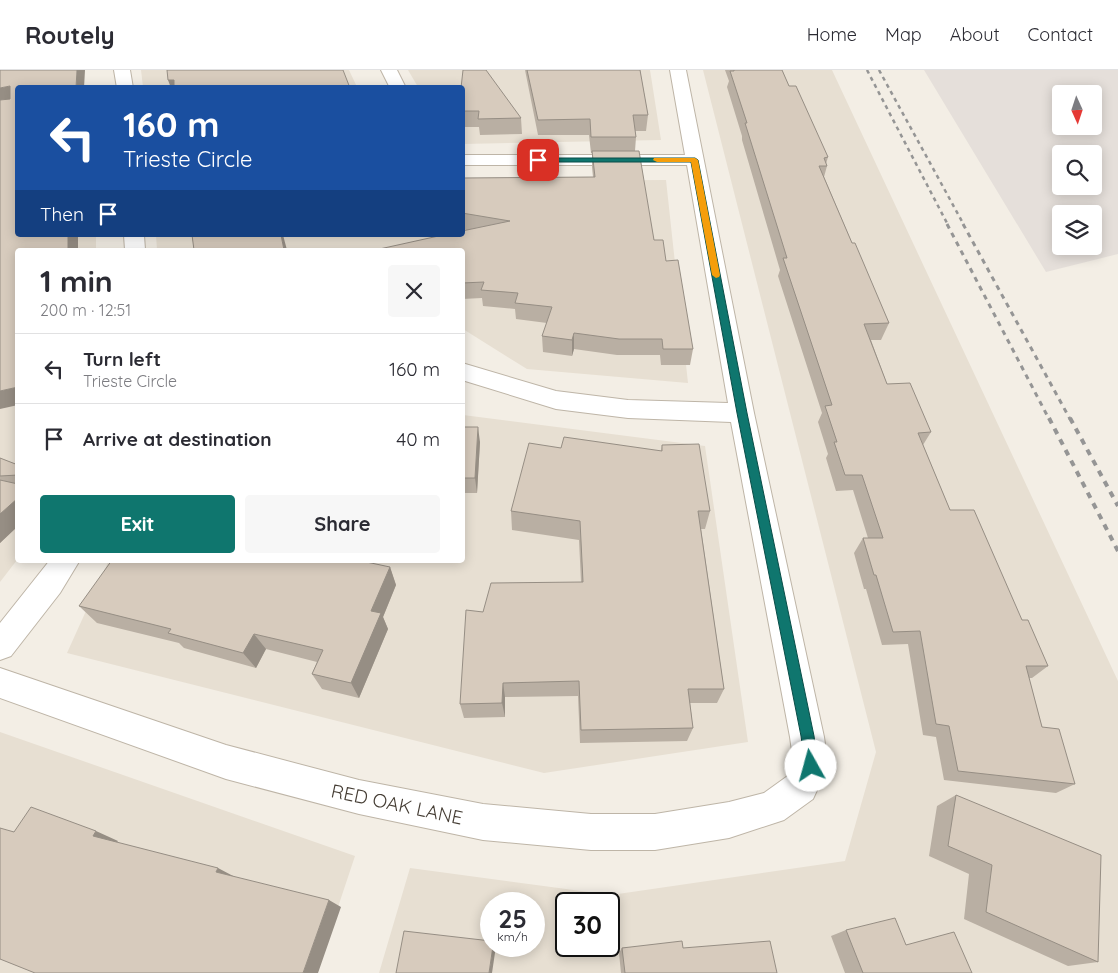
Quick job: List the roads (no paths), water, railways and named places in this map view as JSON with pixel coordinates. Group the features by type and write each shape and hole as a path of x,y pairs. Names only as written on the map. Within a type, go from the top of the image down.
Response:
{"street":[{"path":"122,70 124,85"},
{"path":"389,70 396,85"},
{"path":"465,372 556,400 628,409 742,413 678,70"},
{"path":"465,160 695,160"},
{"name":"RED OAK LANE","path":"0,682 226,762 359,797 483,822 591,832 655,832 729,820 772,808 802,787 811,766 808,736 742,413"},
{"path":"0,646 50,584 64,563"}],"railway":[{"path":"867,70 948,225"},
{"path":"879,70 964,225"},
{"path":"947,224 1049,419"},
{"path":"963,224 1070,419"},
{"path":"1049,418 1118,551"},
{"path":"1070,418 1118,506"}]}
